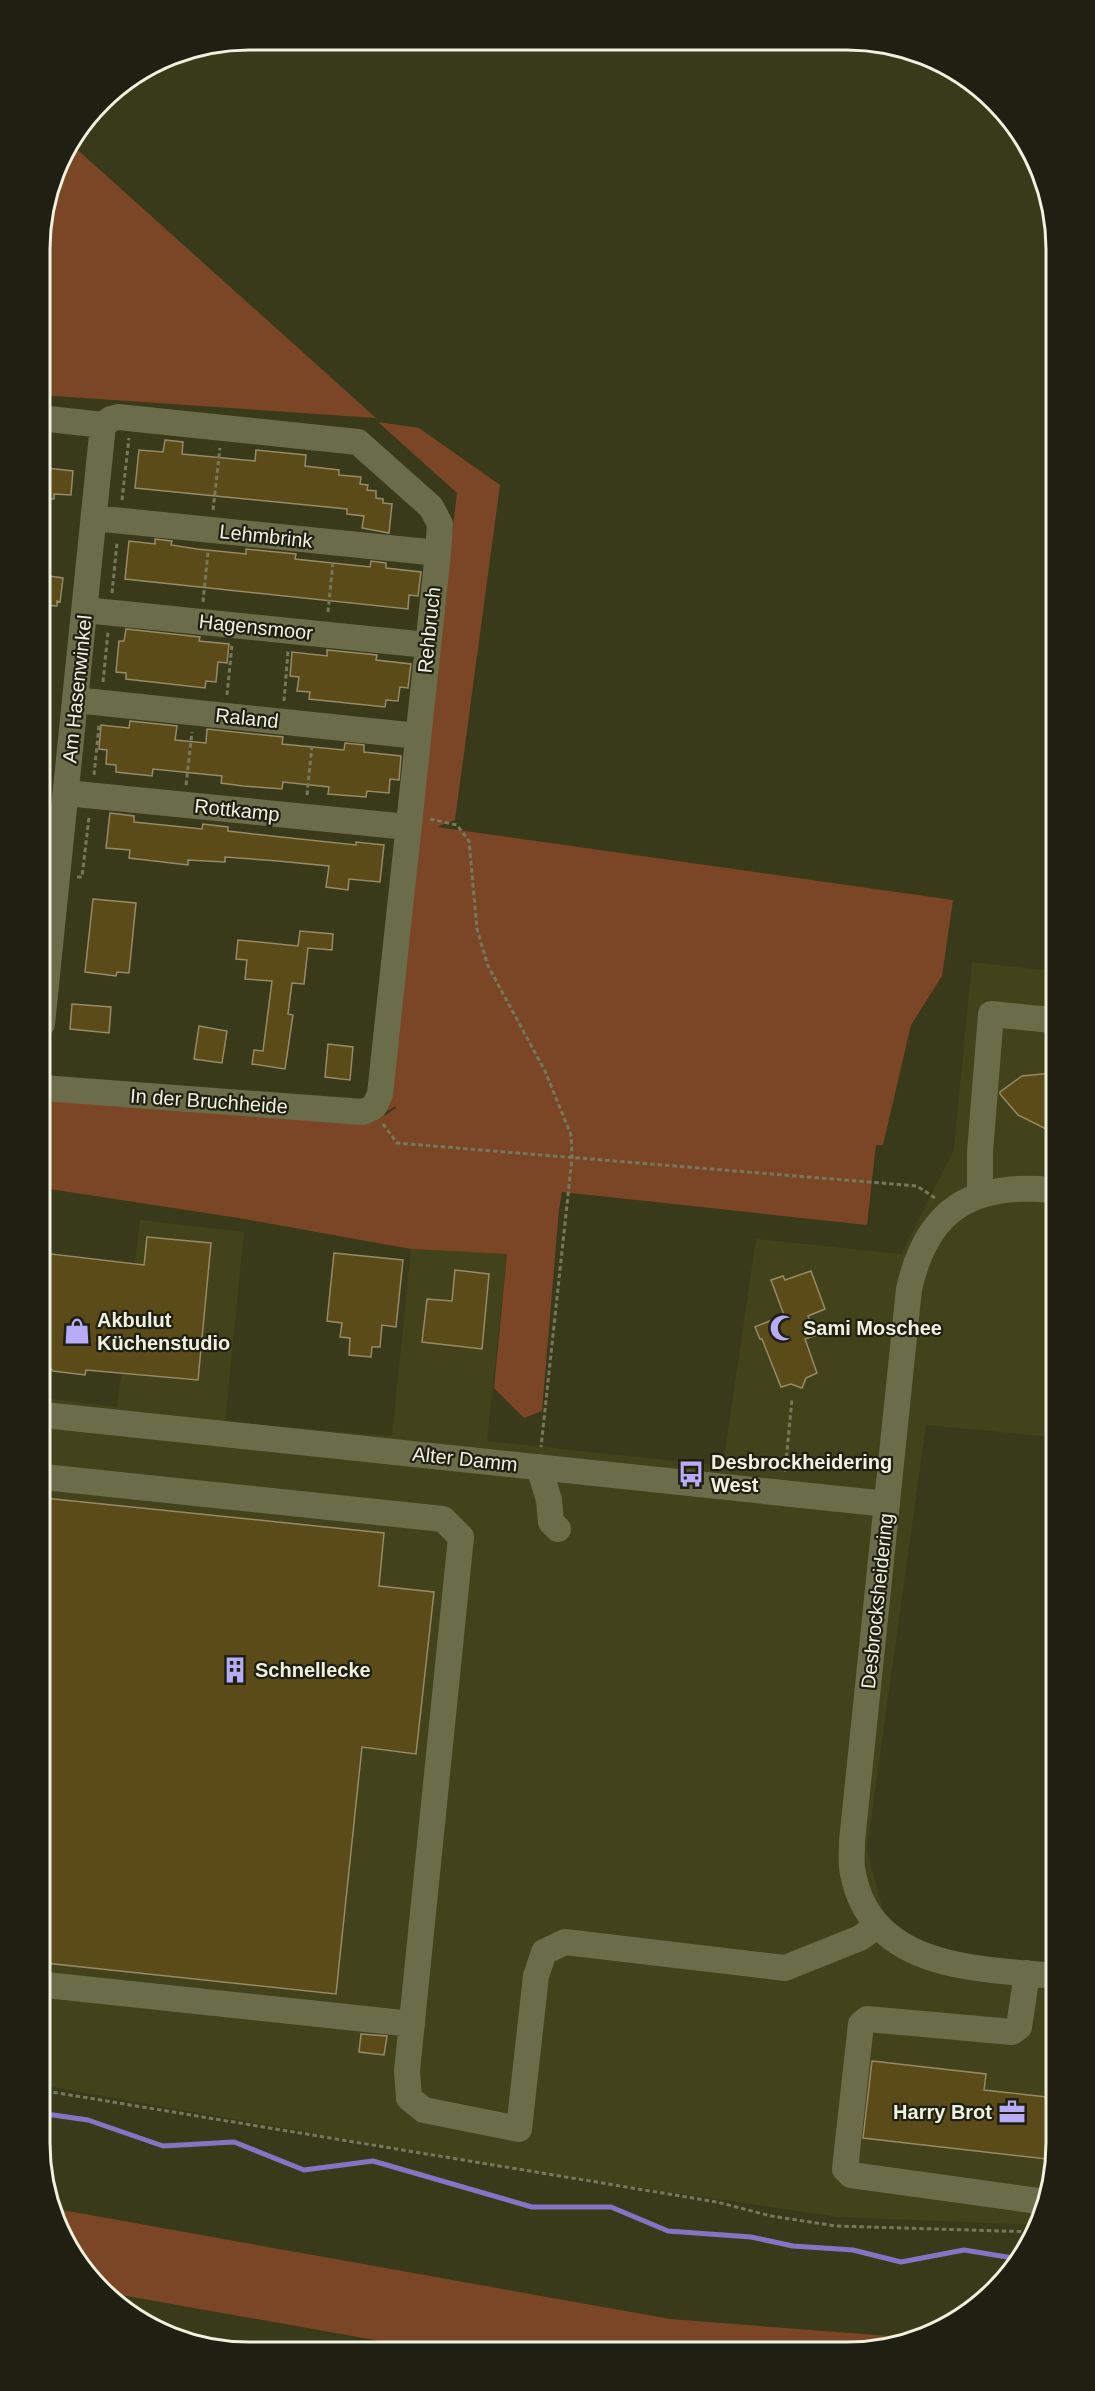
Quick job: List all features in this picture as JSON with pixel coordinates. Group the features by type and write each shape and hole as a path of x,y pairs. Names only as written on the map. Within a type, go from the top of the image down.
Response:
{"street":[{"name":"Rehbruch","path":"103,425 118,417 358,442 431,507 440,524 380,1094 374,1107"},
{"path":"50,419 103,425"},
{"name":"Am Hasenwinkel","path":"50,945 75,700 97,611 94,518 103,425"},
{"name":"Lehmbrink","path":"94,518 438,553"},
{"name":"Hagensmoor","path":"97,611 427,645"},
{"name":"Raland","path":"75,700 418,736"},
{"name":"Rottkamp","path":"66,793 306,817 409,821"},
{"path":"980,1195 980,1152 991,1014 1046,1019"},
{"name":"In der Bruchheide","path":"50,1089 363,1112 374,1107"},
{"name":"Desbrocksheidering","path":"1045,1975 947,1964 919,1955 896,1942 878,1925 862,1900 852,1868 852,1841 909,1289 915,1264 925,1243 951,1209 980,1195 1008,1189 1046,1190"},
{"name":"Alter Damm","path":"50,1416 887,1504"},
{"path":"539,1467 548,1494 551,1522 558,1529"},
{"path":"50,1478 443,1519 461,1537 407,2071 409,2098 424,2110 519,2129 536,1976 544,1952 565,1942 785,1968 860,1938 878,1925"},
{"path":"1027,1973 1019,2027 1012,2032 867,2019 861,2024 845,2169 851,2175 1036,2201"},
{"path":"50,1986 412,2024"}],"path":[{"path":"57,876 82,877 101,703 97,611 120,521 131,418"},
{"path":"326,634 335,543"},
{"path":"225,716 234,625"},
{"path":"283,722 290,631"},
{"path":"184,805 194,713"},
{"path":"306,817 313,725"},
{"path":"409,821 457,825 469,841 477,929 488,966 545,1071 571,1135 572,1158 539,1467"},
{"path":"374,1107 383,1126 397,1143 916,1186 951,1209"},
{"path":"783,1492 792,1399"},
{"path":"50,2092 143,2109 717,2202 771,2216 836,2226 1024,2232"}],"shaded area":[{"path":"77,149 376,418 50,396 51,223 56,197"},
{"path":"378,422 419,428 500,485 455,820 437,827 953,900 942,976 911,1025 883,1145 876,1145 867,1225 562,1192 542,1411 524,1418 494,1388 507,1254 411,1249 245,1219 50,1189 50,1097 381,1118 396,1108 396,1106 382,1114 457,493"},
{"path":"972,962 1046,970 1045,1436 926,1425 867,1849 884,1915 929,1949 1045,1963 1045,2155 1042,2181 1027,2225 838,2217 522,2170 50,2087 50,1399 117,1407 140,1220 244,1232 225,1422 392,1436 411,1249 507,1254 487,1441 723,1466 756,1239 901,1254 954,1149"},
{"path":"62,2210 670,2319 892,2336 846,2342 386,2342 122,2295 91,2264 76,2242"}],"building":[{"path":"165,440 183,442 182,454 255,461 256,450 306,455 305,466 339,470 339,475 361,477 360,484 368,485 367,490 376,491 376,498 383,499 383,503 392,504 389,533 362,528 364,516 347,514 347,509 135,488 139,450 163,452"},
{"path":"50,468 73,471 71,495 54,494 54,499 50,499"},
{"path":"155,539 172,541 171,545 197,549 246,554 246,549 296,554 295,559 370,567 371,561 386,563 386,568 421,572 418,596 409,595 408,609 125,579 129,541 155,544"},
{"path":"50,576 63,578 60,602 57,601 57,606 50,606"},
{"path":"126,629 200,637 199,641 229,644 227,663 218,662 216,682 206,681 205,688 126,679 126,673 116,672 119,641 124,641"},
{"path":"327,650 377,655 376,660 411,664 408,688 400,687 398,701 386,700 385,707 309,699 310,692 297,691 299,677 290,676 292,652 327,656"},
{"path":"130,721 177,726 175,740 206,743 207,729 283,737 282,744 344,750 345,743 364,745 364,752 401,756 399,780 390,779 389,793 367,791 366,797 328,794 329,787 283,782 282,789 243,786 221,783 222,776 153,769 152,776 116,772 116,765 106,764 107,750 99,749 101,725 129,728"},
{"path":"110,813 134,816 134,822 202,829 203,824 228,827 228,831 356,845 356,842 384,845 380,882 349,879 348,890 326,887 329,866 278,861 225,857 225,862 188,860 188,865 129,858 130,850 106,848"},
{"path":"93,899 136,903 129,973 117,972 116,976 85,972"},
{"path":"300,931 333,934 332,950 308,948 304,984 292,983 288,1014 293,1015 285,1069 252,1064 254,1050 263,1051 272,981 245,979 247,960 236,959 238,940 298,946"},
{"path":"72,1004 111,1007 109,1033 70,1029"},
{"path":"199,1026 227,1031 222,1063 194,1059"},
{"path":"328,1044 353,1047 350,1080 325,1077"},
{"path":"1046,1074 1046,1129 1018,1115 1000,1094 1022,1076"},
{"path":"147,1237 211,1243 198,1380 86,1370 85,1375 53,1371 50,1367 50,1254 144,1265"},
{"path":"334,1253 403,1260 396,1327 382,1325 380,1347 372,1347 371,1357 349,1355 350,1338 340,1337 342,1323 327,1321"},
{"path":"455,1270 489,1274 482,1349 422,1342 427,1299 452,1301"},
{"name":"Sami Moschee","path":"811,1271 825,1309 808,1316 817,1335 805,1339 817,1373 806,1378 802,1388 791,1384 781,1387 755,1327 784,1315 771,1280 783,1276 785,1280"},
{"name":"Schnellecke","path":"50,1499 384,1533 379,1586 434,1592 416,1754 362,1747 336,1994 50,1964"},
{"path":"361,2034 387,2036 384,2055 359,2052"},
{"path":"872,2061 986,2074 984,2090 1045,2097 1045,2159 863,2138"}],"waterway":[{"path":"50,2115 88,2120 163,2146 234,2142 304,2170 373,2161 532,2207 611,2207 668,2231 751,2237 793,2246 853,2250 901,2262 964,2250 1009,2257"}],"place":[{"name":"Sami Moschee","path":"783,1328"},
{"name":"Akbulut Küchenstudio","path":"77,1331"},
{"name":"Desbrockheidering West","path":"691,1474"},
{"name":"Schnellecke","path":"235,1670"},
{"name":"Harry Brot","path":"1012,2112"}]}
